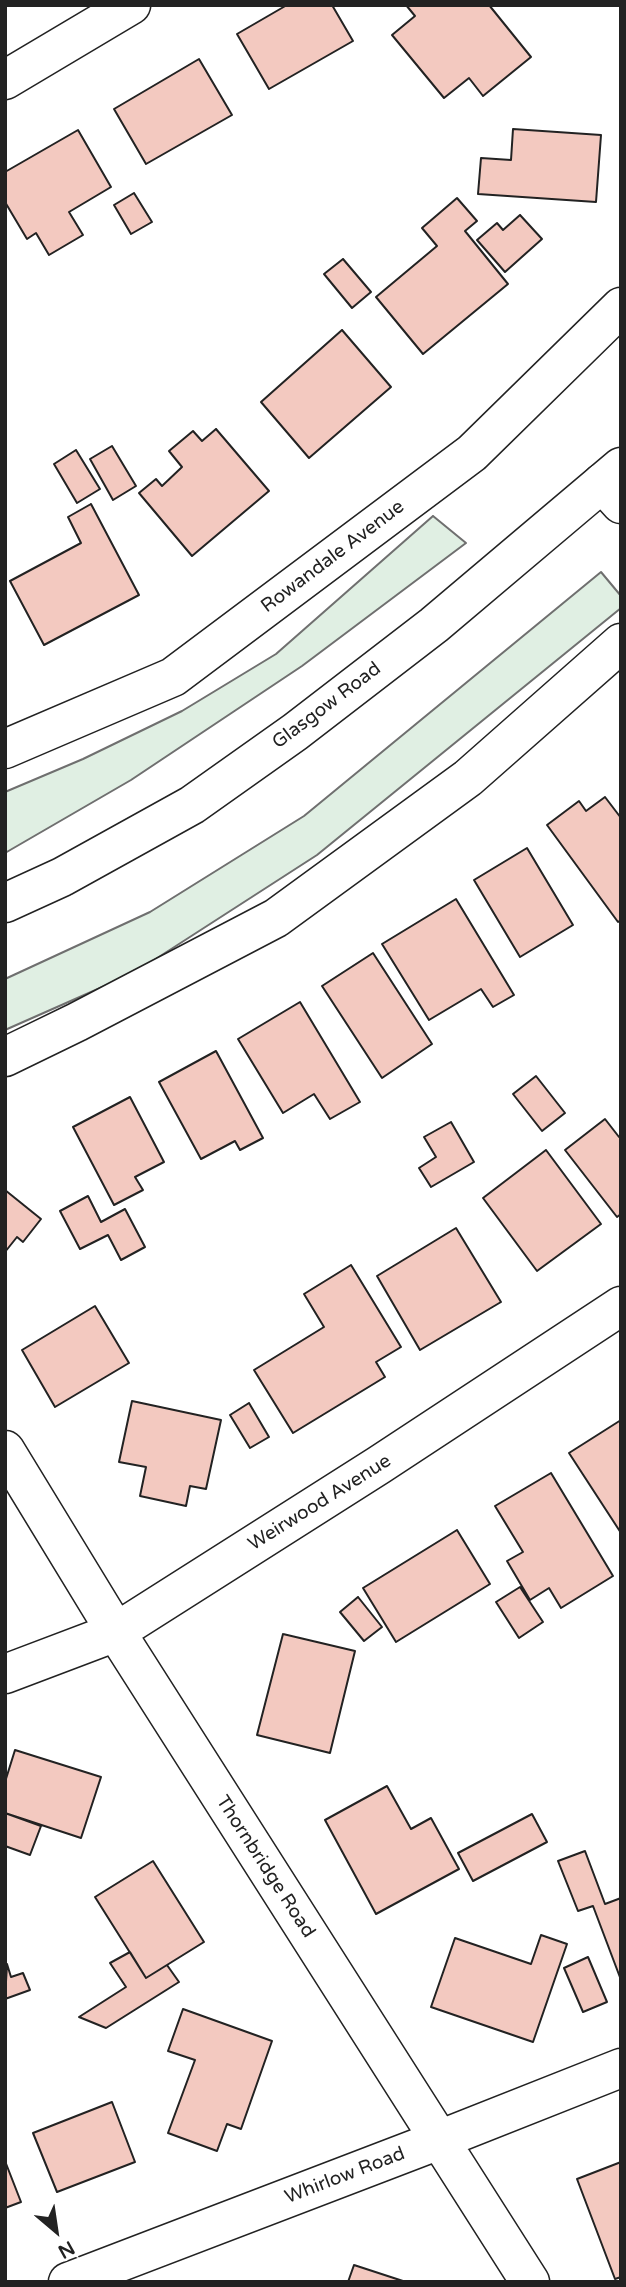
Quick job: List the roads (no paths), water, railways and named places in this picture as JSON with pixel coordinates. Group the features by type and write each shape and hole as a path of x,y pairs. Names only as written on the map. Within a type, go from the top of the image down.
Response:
{"street":[{"path":"5,80 131,5"},
{"name":"Rowandale Avenue","path":"5,749 173,677 472,453 621,307"},
{"name":"Glasgow Road","path":"5,903 62,877 192,805 295,732 615,485"},
{"path":"5,1057 276,918 468,778 621,643"},
{"name":"Weirwood Avenue","path":"5,1674 116,1632 379,1465 621,1306"},
{"name":"Thornbridge Road","path":"5,1450 116,1632 530,2282"},
{"name":"Whirlow Road","path":"68,2282 621,2068"}]}
